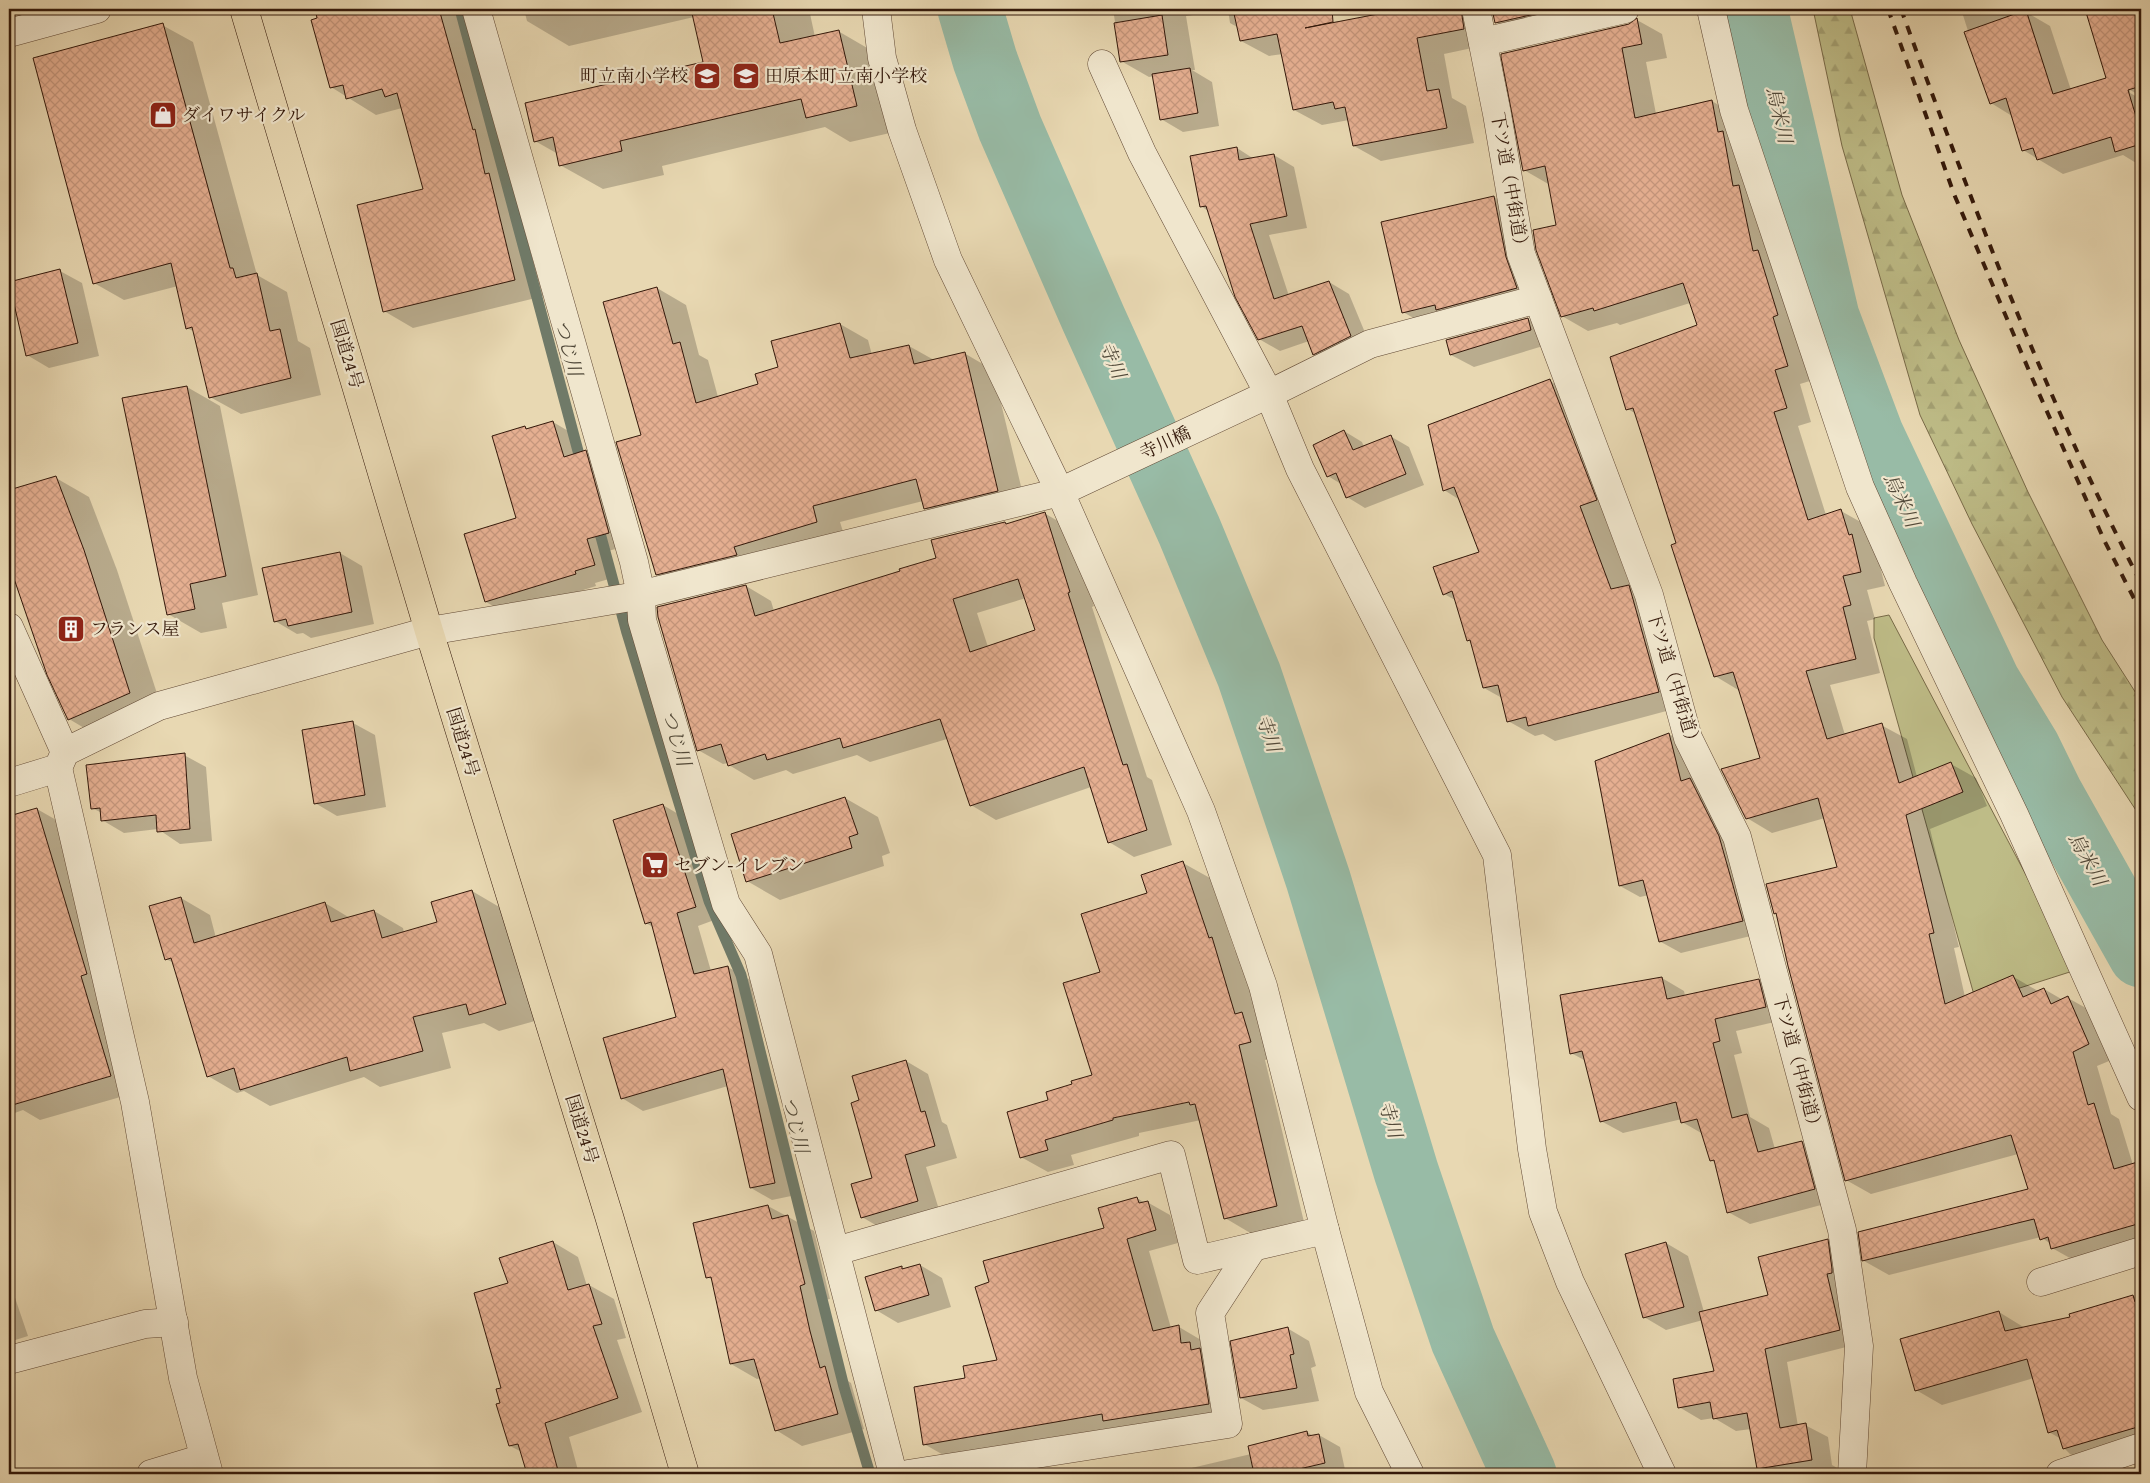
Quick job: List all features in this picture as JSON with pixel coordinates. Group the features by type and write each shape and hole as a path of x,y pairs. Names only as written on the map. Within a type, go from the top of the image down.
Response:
{"highway":[{"name":"国道24号","path":"244,9 429,632 609,1216 685,1474"}],"street":[{"path":"9,33 97,9"},
{"path":"476,9 628,598 642,620 726,904 758,954 893,1474"},
{"path":"876,9 882,58 902,130 948,260 1067,489 1207,826 1263,986 1325,1230 1369,1392 1410,1474"},
{"name":"下ツ道（中街道）","path":"1476,9 1497,114 1521,254 1649,595 1688,738 1737,837 1842,1230 1859,1346 1852,1474"},
{"path":"1483,42 1625,9"},
{"path":"1711,9 1734,110 1860,487 1903,583 2014,814 2141,1097"},
{"path":"1102,64 1142,152 1262,398 1497,855 1532,1149 1543,1212 1570,1282 1662,1474"},
{"name":"寺川橋","path":"9,784 62,760 160,706 429,632 628,598 1067,489 1262,398 1370,344 1538,299"},
{"path":"9,626 62,760 135,1102 183,1378 206,1466 151,1474"},
{"path":"836,1251 1171,1155 1196,1260 1325,1230"},
{"path":"908,1474 1228,1424 1210,1313 1253,1247"},
{"path":"2041,1282 2141,1251"},
{"path":"9,1360 145,1324 174,1322"},
{"path":"2060,1474 2141,1447"}],"green space":[{"path":"1813,9 1850,9 1902,195 1959,340 2028,492 2102,640 2141,701 2141,818 2062,697 1972,524 1920,415 1842,146"},
{"path":"1889,615 2076,970 1976,1002 1874,638 1874,618"}],"building":[{"path":"315,9 439,9 473,130 475,129 485,174 489,173 515,280 383,312 357,205 423,189 397,93 385,97 382,89 346,99 343,85 330,88 311,20 317,18"},
{"name":"田原本町立南小学校","path":"691,9 772,9 780,43 839,30 857,106 806,118 801,99 620,141 622,151 559,166 553,137 534,142 525,103 703,62"},
{"path":"1233,9 1332,9 1333,22 1305,28 1404,9 1461,9 1464,29 1417,38 1427,91 1439,89 1447,128 1353,146 1345,107 1335,109 1333,102 1293,110 1277,34 1240,41"},
{"path":"1492,9 1557,9 1495,23"},
{"path":"2085,9 2141,9 2141,86 2128,90 2141,133 2141,144 2115,152 2111,137 2037,160 2033,148 2022,151 2006,98 1990,104 1964,32 2026,10 2053,94 2106,78"},
{"path":"1162,15 1168,55 1120,62 1114,23"},
{"path":"1637,18 1642,44 1622,48 1635,118 1712,100 1718,132 1723,131 1733,186 1739,185 1753,251 1758,250 1778,315 1773,317 1788,366 1775,370 1787,408 1774,412 1808,520 1841,509 1849,535 1852,534 1861,572 1843,576 1851,605 1843,607 1856,659 1806,671 1827,739 1882,723 1899,783 1951,762 1963,792 1906,815 1934,933 1929,934 1945,1004 2013,975 2023,997 2044,988 2051,1004 2068,996 2089,1044 2073,1052 2088,1105 2094,1103 2114,1169 2141,1161 2141,1223 2051,1249 2048,1237 2040,1240 2034,1219 1862,1261 1858,1232 2028,1189 2011,1135 1845,1181 1788,966 1776,913 1774,914 1766,884 1837,867 1818,798 1746,819 1721,769 1760,758 1733,672 1714,677 1671,545 1676,543 1633,408 1626,410 1610,357 1697,325 1683,283 1594,311 1593,308 1561,317 1536,250 1533,230 1556,225 1545,166 1523,171 1501,57 1501,54 1629,24"},
{"path":"163,23 230,268 233,268 236,278 257,273 270,331 280,329 291,378 209,398 192,327 186,329 171,263 93,284 33,58"},
{"path":"1190,68 1198,113 1160,120 1152,74"},
{"path":"1237,147 1239,160 1274,154 1287,216 1250,224 1274,299 1329,281 1351,336 1313,355 1302,326 1258,340 1235,297 1206,206 1200,207 1190,156"},
{"path":"1494,196 1506,257 1517,288 1436,310 1435,305 1402,313 1381,222"},
{"path":"60,269 78,343 26,356 9,282"},
{"path":"657,287 673,344 680,342 696,403 758,384 755,374 778,367 771,341 840,323 850,358 909,345 914,364 965,352 998,491 924,509 916,479 813,506 817,522 734,547 737,555 656,575 616,442 641,435 603,302"},
{"path":"1528,318 1531,330 1450,355 1446,340"},
{"path":"1550,379 1597,500 1580,506 1611,589 1629,585 1659,692 1528,726 1526,717 1507,722 1498,685 1483,688 1470,640 1467,641 1452,591 1443,595 1433,567 1479,552 1454,487 1443,491 1428,425"},
{"path":"187,386 226,576 190,584 195,609 167,615 122,398"},
{"path":"553,421 564,457 586,450 609,533 587,539 595,565 575,571 576,574 485,602 464,534 516,518 492,436 525,426 526,429"},
{"path":"1344,430 1353,450 1391,435 1406,474 1346,498 1336,473 1327,477 1313,445"},
{"name":"フランス屋","path":"56,476 84,550 130,693 68,720 47,675 9,564 9,490"},
{"path":"1045,512 1070,592 1068,593 1123,765 1127,764 1147,830 1108,843 1084,767 970,806 940,719 843,748 840,738 767,760 765,754 728,766 721,744 697,751 658,617 657,607 746,585 755,616 936,558 931,540 1005,522 1006,524","holes":["1018,579 1035,630 970,652 953,599"]},
{"path":"340,552 352,612 288,626 286,619 274,622 262,568"},
{"path":"353,721 365,795 314,804 302,730"},
{"path":"1669,733 1681,781 1690,778 1719,836 1743,921 1659,942 1643,880 1619,886 1595,761"},
{"path":"185,753 190,829 157,832 156,815 101,821 100,808 91,809 86,765"},
{"path":"845,797 858,834 849,837 852,848 746,882 731,834"},
{"path":"663,804 696,907 677,913 694,974 728,966 775,1183 750,1188 723,1069 621,1099 603,1038 676,1017 651,922 645,924 613,820"},
{"path":"37,808 87,974 81,976 111,1076 9,1106 9,816"},
{"path":"1183,861 1209,938 1212,937 1235,1014 1242,1012 1251,1042 1239,1045 1277,1206 1224,1219 1195,1104 1190,1105 1189,1102 1113,1118 1113,1120 1045,1140 1048,1150 1020,1158 1007,1112 1048,1100 1046,1092 1072,1084 1071,1081 1092,1075 1063,983 1100,972 1081,914 1147,893 1141,875"},
{"path":"472,890 506,1004 469,1015 466,1004 413,1017 423,1051 350,1071 347,1057 240,1090 234,1068 207,1077 171,958 165,960 149,906 181,897 194,943 325,902 331,922 374,910 382,938 437,922 431,902"},
{"path":"1662,977 1667,999 1759,979 1766,1007 1715,1019 1720,1041 1713,1043 1732,1118 1747,1114 1758,1152 1802,1141 1815,1189 1727,1213 1714,1160 1710,1161 1697,1119 1681,1123 1676,1102 1600,1122 1582,1051 1570,1054 1560,995"},
{"path":"906,1060 921,1112 925,1111 935,1146 905,1155 918,1201 861,1218 851,1184 872,1178 851,1103 859,1100 852,1076"},
{"path":"1137,1197 1139,1203 1148,1201 1156,1230 1127,1239 1153,1331 1179,1325 1181,1343 1190,1342 1191,1350 1200,1348 1209,1404 1103,1421 1102,1414 923,1445 914,1387 965,1378 963,1366 997,1360 975,1287 989,1282 983,1261 1104,1228 1098,1208"},
{"path":"768,1205 772,1219 788,1215 805,1284 800,1286 810,1331 820,1368 825,1366 838,1414 775,1431 754,1359 730,1364 711,1277 706,1278 693,1223"},
{"path":"1828,1239 1832,1273 1827,1274 1840,1330 1765,1349 1780,1428 1806,1423 1812,1460 1757,1469 1747,1413 1713,1419 1710,1402 1678,1408 1673,1379 1714,1371 1699,1312 1768,1295 1758,1257"},
{"path":"553,1241 568,1290 589,1284 602,1324 593,1326 618,1398 545,1423 559,1474 527,1474 518,1444 509,1446 496,1404 500,1403 496,1389 501,1388 474,1293 508,1283 499,1258"},
{"path":"1666,1242 1684,1307 1643,1318 1625,1254"},
{"path":"920,1264 929,1295 875,1311 865,1277 902,1266 902,1269"},
{"path":"2133,1295 2135,1302 2141,1300 2141,1426 2063,1449 2057,1430 2048,1433 2027,1359 1915,1391 1900,1339 1999,1311 2005,1331 2070,1317 2069,1314"},
{"path":"1288,1327 1294,1354 1290,1355 1297,1388 1240,1398 1230,1341"},
{"path":"1307,1431 1308,1436 1319,1434 1325,1463 1278,1474 1254,1474 1248,1446"}],"waterway":[{"name":"つじ川","path":"460,9 582,466"},
{"name":"寺川","path":"970,9 985,60 1010,128 1189,530 1249,675 1318,879 1406,1171 1463,1340 1524,1474"},
{"name":"烏米川","path":"1755,9 1827,317 1871,434 1988,682 2028,748 2051,795 2141,955"},
{"name":"つじ川","path":"597,522 627,633 709,901 741,975 844,1387 870,1474"}],"railway":[{"path":"1888,9 1954,194 2033,380 2105,542 2141,612"},
{"path":"1901,9 1983,228 2042,372 2106,514 2141,583"}],"place":[{"name":"町立南小学校","path":"707,76"},
{"name":"田原本町立南小学校","path":"746,76"},
{"name":"ダイワサイクル","path":"163,115"},
{"name":"フランス屋","path":"71,629"},
{"name":"セブン-イレブン","path":"655,865"}]}
